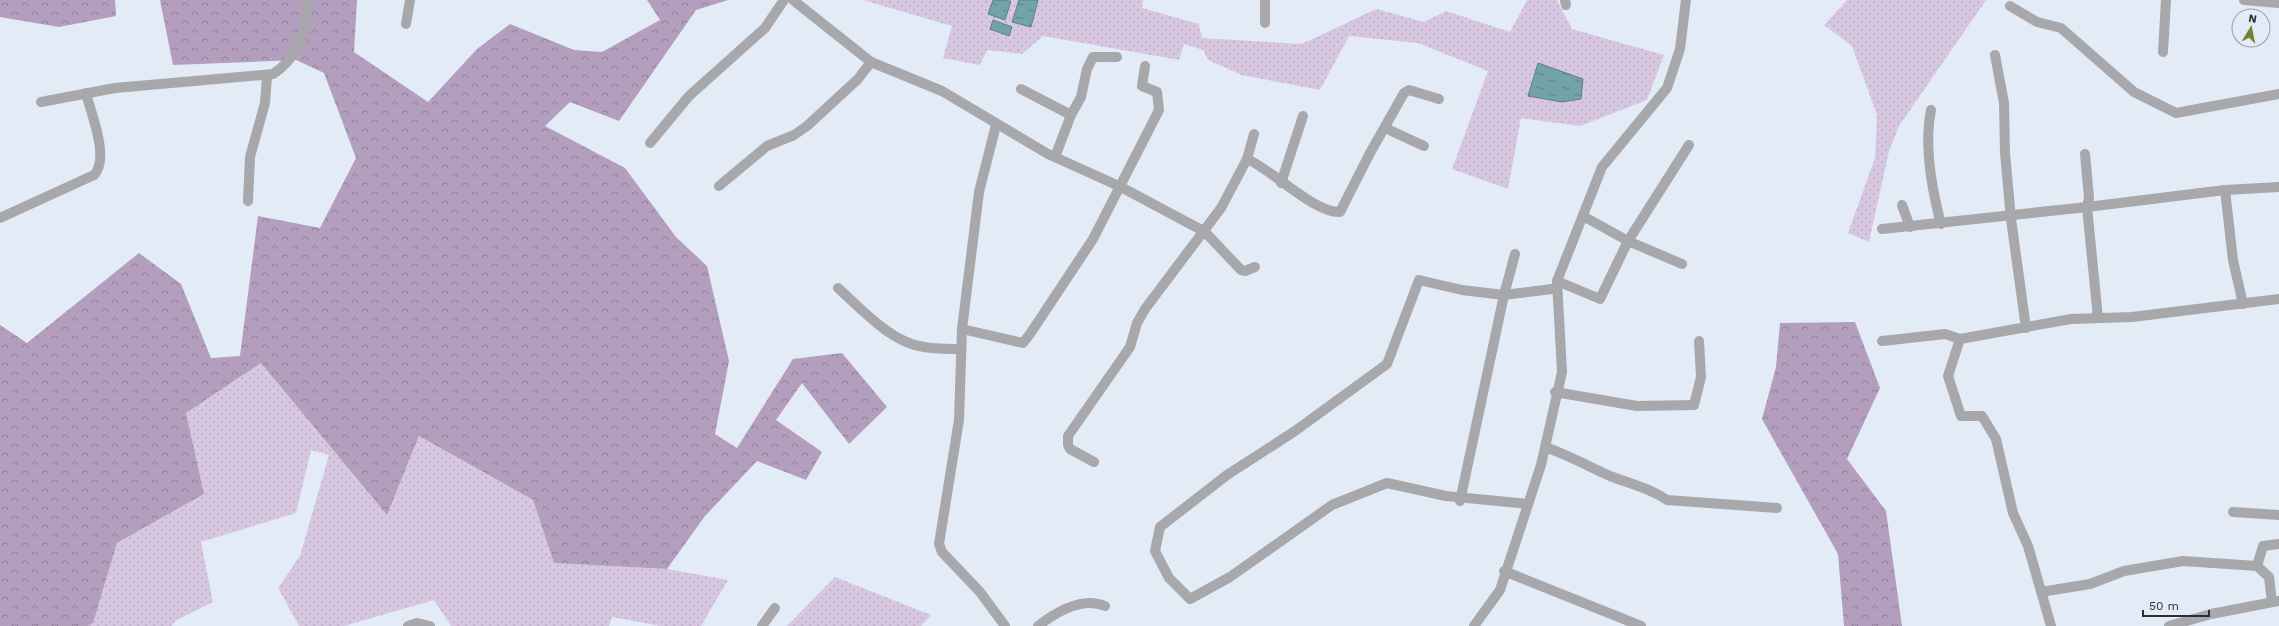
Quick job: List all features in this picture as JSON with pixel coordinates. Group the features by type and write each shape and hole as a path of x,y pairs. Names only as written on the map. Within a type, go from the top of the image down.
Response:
{"street":[{"path":"41,102 146,85 267,76 278,71 286,63 303,34 307,18 307,0"},
{"path":"406,24 410,0"},
{"path":"650,143 689,96 765,28 784,0"},
{"path":"793,0 871,62 942,91 996,125 1055,157 1171,212 1205,232 1237,268 1245,271 1255,267"},
{"path":"1265,0 1265,23"},
{"path":"1474,626 1500,590 1545,447 1556,392 1562,372 1555,285 1602,167 1667,88 1680,48 1686,0"},
{"path":"2164,52 2166,0"},
{"path":"2244,0 2279,3"},
{"path":"2010,6 2036,22 2061,28 2134,92 2176,113 2279,94"},
{"path":"1995,55 2004,103 2005,153 2025,328"},
{"path":"1055,157 1072,115 1081,98 1087,69 1093,57 1117,57"},
{"path":"718,186 767,146 794,135 807,126 858,79 871,62"},
{"path":"962,329 1023,344 1084,253 1121,187 1159,110 1160,104 1157,92 1142,86 1145,66"},
{"path":"248,201 250,157 265,103 267,76"},
{"path":"1021,88 1072,115"},
{"path":"1246,159 1256,163 1281,182 1316,204 1340,212 1406,90 1439,99"},
{"path":"0,218 94,175 97,171 101,161 100,146 86,94"},
{"path":"1931,110 1928,127 1934,198 1941,224"},
{"path":"1281,182 1303,116"},
{"path":"996,125 979,192 962,329 959,420 939,548 980,592 1005,626"},
{"path":"1385,128 1424,146"},
{"path":"1094,462 1070,449 1068,445 1068,436 1130,347 1137,323 1145,308 1222,208 1246,159 1254,134"},
{"path":"1528,504 1460,499 1387,483 1332,505 1230,577 1190,599 1169,578 1155,551 1160,527 1227,475 1295,431 1387,364 1419,280 1462,290 1504,295 1555,285 1600,299 1628,241 1689,145"},
{"path":"2085,154 2089,198 2087,207 2098,318"},
{"path":"1882,229 1941,224 2225,190 2279,187"},
{"path":"2225,190 2233,260 2243,304"},
{"path":"1902,205 1910,227"},
{"path":"1583,216 1628,241 1682,264"},
{"path":"1460,499 1504,295 1515,254"},
{"path":"838,288 874,320 909,343 944,349 961,349"},
{"path":"1882,341 1945,334 1960,339 2025,328 2071,318 2132,317 2279,299"},
{"path":"1960,339 1948,376 1961,416 1982,416 1996,439 2013,513 2028,546 2051,626"},
{"path":"1556,392 1637,406 1694,405 1701,377 1699,341"},
{"path":"1545,447 1611,476 1656,492 1667,500 1777,508"},
{"path":"2233,512 2279,515"},
{"path":"2257,566 2264,546 2279,544"},
{"path":"2041,592 2090,584 2124,571 2183,561 2257,566 2269,577 2276,602 2211,614 2169,626"},
{"path":"1505,572 1641,626"},
{"path":"1038,626 1052,615 1086,602 1097,602 1105,606"},
{"path":"762,626 775,608"},
{"path":"408,626 417,623 430,626"}],"shaded area":[{"path":"863,0 1143,0 1142,8 1199,24 1202,38 1302,44 1376,9 1424,22 1446,11 1510,32 1527,0 1557,0 1572,29 1664,55 1647,100 1580,126 1521,118 1508,189 1452,169 1488,71 1418,43 1349,36 1320,90 1242,75 1208,60 1203,50 1184,44 1179,60 1043,36 1022,54 987,50 980,65 943,58 952,26"},
{"path":"1847,0 1986,0 1899,126 1889,151 1869,242 1848,233 1875,158 1877,115 1852,46 1824,25"},
{"path":"261,363 387,515 419,436 533,500 554,563 667,569 728,580 701,626 661,626 612,617 609,626 451,626 434,600 344,626 299,626 278,588 300,556 329,455 311,450 296,513 201,542 213,602 175,621 172,626 88,626 93,622 117,543 204,494 185,413"},
{"path":"835,577 931,615 921,626 787,626"}],"green space":[{"path":"0,0 115,0 116,16 59,27 0,17"},
{"path":"160,0 357,0 354,52 428,102 477,49 510,24 574,50 602,52 660,20 647,0 728,0 696,10 619,121 570,102 545,126 625,168 676,237 707,266 729,361 715,434 737,448 793,359 842,353 887,407 849,444 802,383 776,420 822,452 806,480 757,461 705,516 667,569 554,563 533,500 419,436 387,515 261,363 186,413 204,494 117,543 93,623 88,626 0,626 0,325 27,343 139,253 181,284 211,358 240,356 258,216 320,228 356,158 324,73 296,60 173,65"},
{"path":"1855,322 1880,388 1847,459 1886,511 1902,626 1844,626 1838,554 1762,419 1776,367 1780,323"}],"water":[{"path":"993,0 1011,1 1005,20 988,14"},
{"path":"1019,0 1038,0 1031,27 1012,22"},
{"path":"993,20 1012,27 1009,36 990,29"},
{"path":"1538,63 1583,79 1581,99 1562,102 1528,96"}]}
